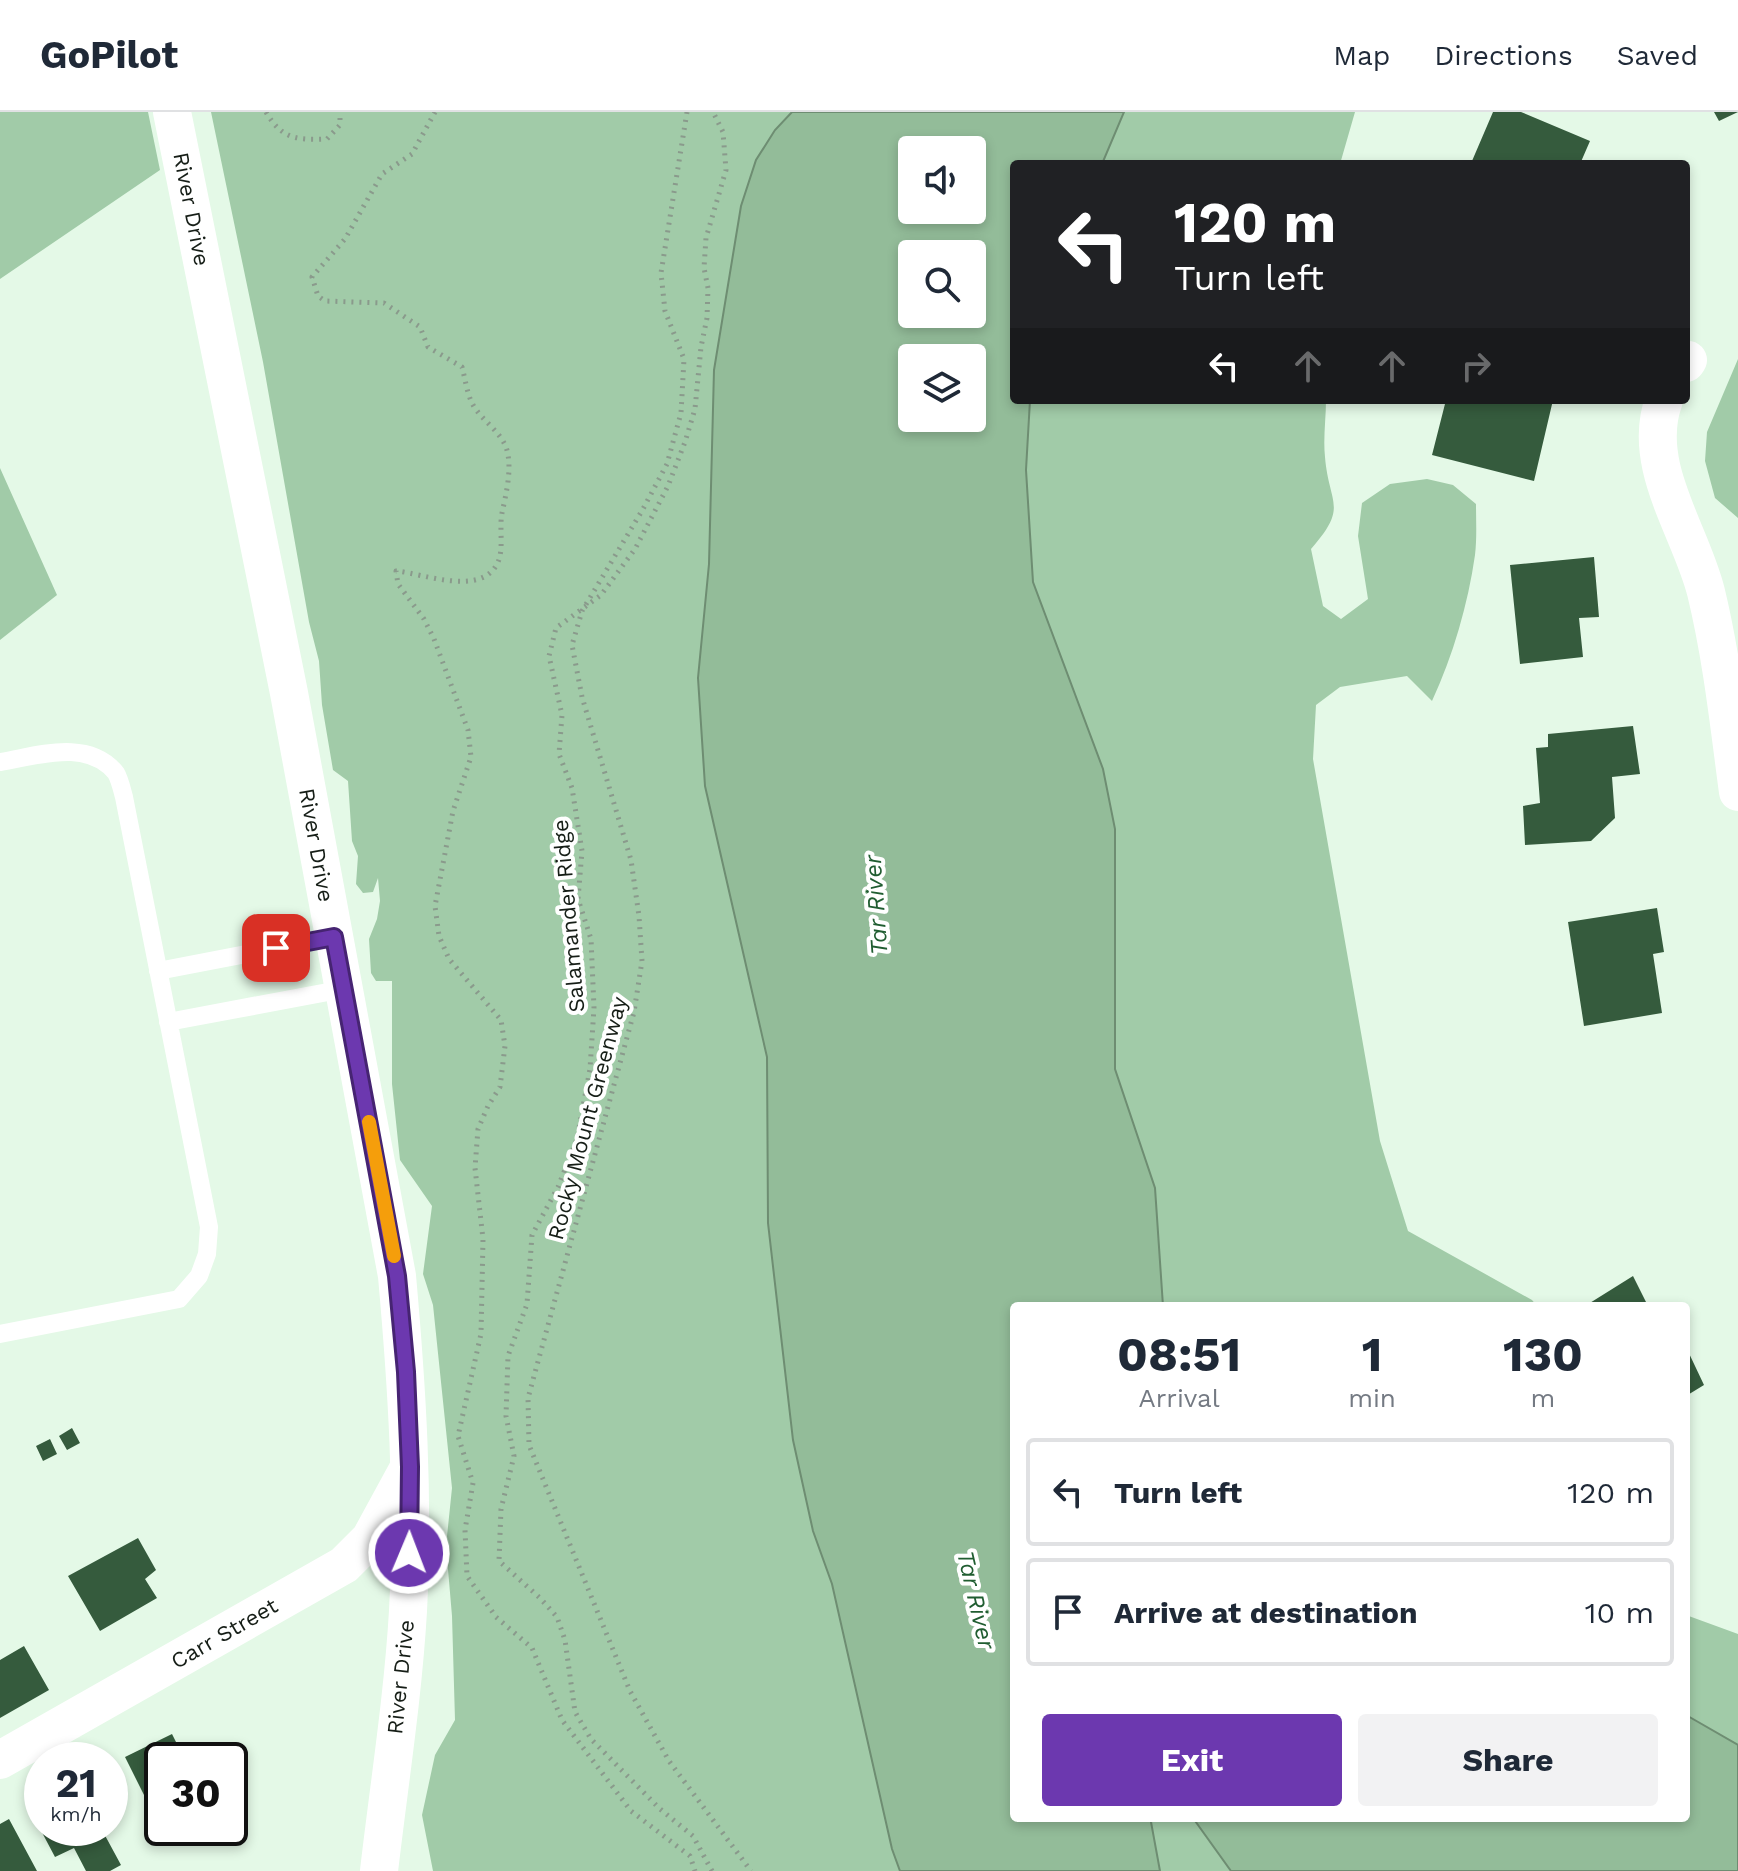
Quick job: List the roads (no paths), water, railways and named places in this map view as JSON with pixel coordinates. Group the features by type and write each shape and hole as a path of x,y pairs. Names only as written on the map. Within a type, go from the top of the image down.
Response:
{"street":[{"name":"River Drive","path":"172,112 289,693 397,1276 406,1372 410,1467 408,1611 379,1871"},
{"path":"1663,404 1659,416 1658,448 1666,483 1706,591 1722,675 1738,792"},
{"name":"Carr Street","path":"0,1760 344,1565 370,1539 410,1467"}],"lane":[{"path":"0,762 69,751 87,754 105,763 117,775 124,797 209,1227 207,1254 199,1276 179,1299 0,1334"},
{"path":"158,971 334,937"},
{"path":"168,1022 344,989"}],"water":[{"name":"Tar River","path":"792,112 1124,112 1104,160 1010,160 1010,404 1030,404 1026,470 1033,582 1103,769 1115,829 1115,1069 1155,1188 1163,1302 1010,1302 1010,1822 1151,1822 1160,1871 900,1871 892,1849 832,1584 813,1531 793,1440 768,1223 767,1057 705,786 698,678 709,564 714,370 741,206 756,160 775,130"},
{"path":"1690,1717 1738,1745 1738,1871 1231,1871 1196,1822 1690,1822"}]}
